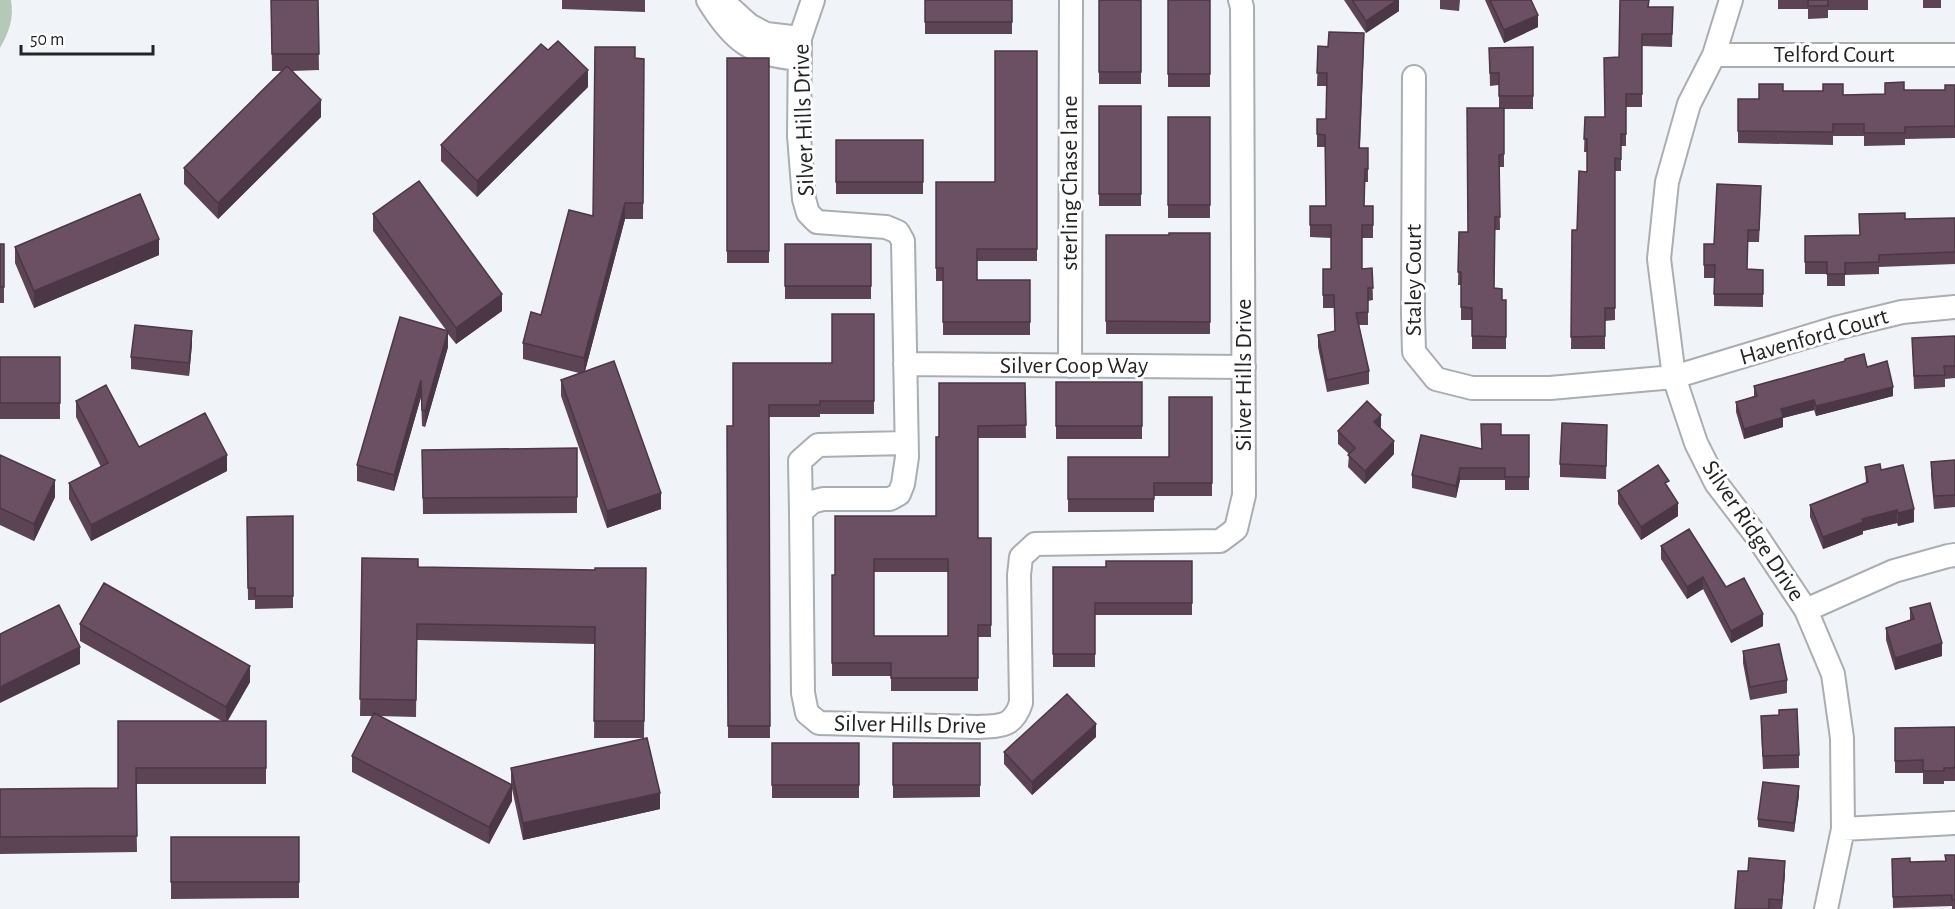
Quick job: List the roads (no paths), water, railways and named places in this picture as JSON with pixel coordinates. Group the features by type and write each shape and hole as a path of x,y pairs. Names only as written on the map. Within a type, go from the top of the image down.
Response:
{"street":[{"path":"710,0 718,17 747,46 773,57 799,49"},
{"name":"Silver Hills Drive","path":"813,0 799,49 799,136 804,199 808,213 817,222 886,227 898,232 903,241 907,457 899,494 890,499 824,499 812,502 801,512 803,693 807,713 819,723 998,726 1009,723 1021,703 1019,574 1021,557 1035,544 1220,541 1236,529 1244,495 1242,7 1240,0"},
{"name":"sterling Chase lane","path":"1070,366 1071,0"},
{"name":"Silver Ridge Drive","path":"1727,6 1714,55 1689,104 1667,182 1659,258 1674,377 1696,443 1716,483 1758,537 1806,610 1833,674 1842,738 1843,829 1826,909"},
{"name":"Telford Court","path":"1714,55 1955,55"},
{"name":"Staley Court","path":"1414,77 1414,351 1436,379 1472,388 1528,388 1610,384 1674,377"},
{"name":"Havenford Court","path":"1674,377 1836,328 1902,312 1955,307"},
{"name":"Silver Coop Way","path":"905,364 1244,367"},
{"path":"801,512 800,460 818,445 906,443"},
{"path":"1806,610 1894,571 1955,555"},
{"path":"1843,829 1955,823"}]}
